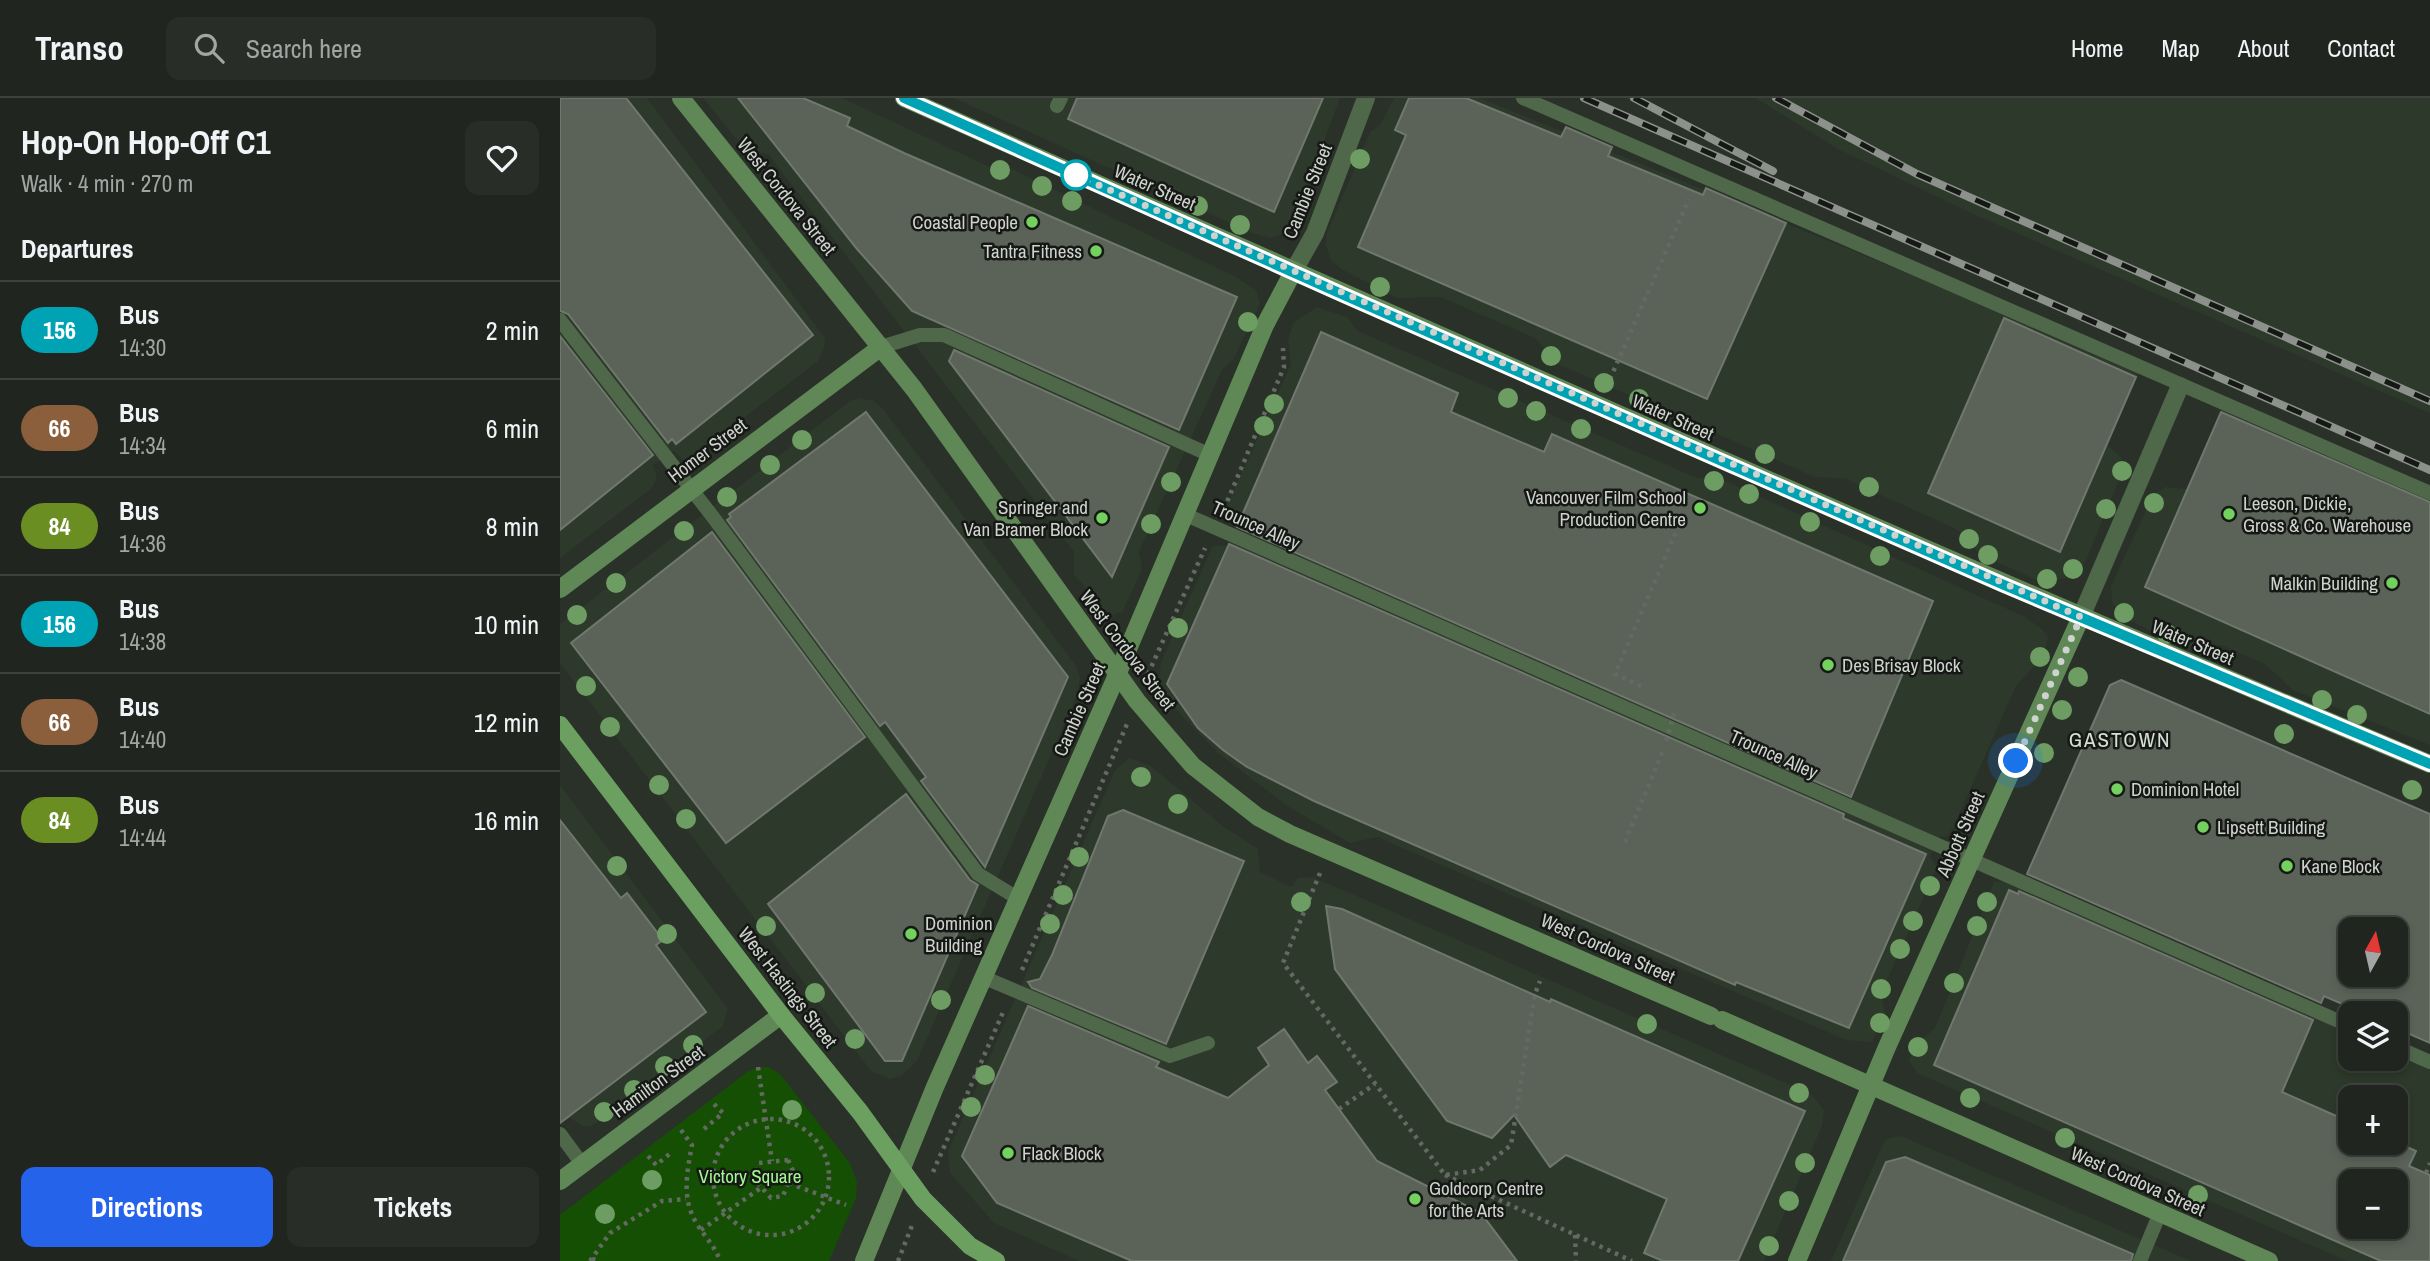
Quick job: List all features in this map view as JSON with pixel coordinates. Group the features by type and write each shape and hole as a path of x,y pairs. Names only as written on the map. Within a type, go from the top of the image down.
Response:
{"main road":[{"name":"West Cordova Street","path":"681,98 881,347 1117,675 1166,737 1223,792 1290,834 2269,1261"},
{"name":"Water Street","path":"904,98 1293,272 2081,617 2430,764"},
{"name":"Cambie Street","path":"864,1261 935,1087 1117,675 1273,309 1293,272"},
{"name":"Homer Street","path":"560,589 881,347"},
{"name":"Abbott Street","path":"1797,1261 1971,860 2081,617"},
{"name":"West Hastings Street","path":"560,726 781,1015 860,1112 902,1172 962,1238 996,1261"},
{"name":"Hamilton Street","path":"560,1181 781,1015"}],"street":[{"name":"Cambie Street","path":"1293,272 1315,233 1366,98"},
{"name":"Abbott Street","path":"2081,617 2180,386"}],"lane":[{"path":"1523,98 2430,493"},
{"path":"560,320 691,488 978,874 1019,900"},
{"path":"881,347 920,335 944,335 1210,455"},
{"name":"Trounce Alley","path":"1184,514 2338,1021"},
{"path":"985,978 1170,1056 1208,1043"},
{"path":"2408,1052 2430,1062"},
{"path":"560,1134 582,1164"},
{"path":"2140,1261 2160,1213"}],"path":[{"path":"1610,379 1689,200"},
{"path":"1227,503 1284,367 1282,343"},
{"path":"1652,692 1615,674 1679,525"},
{"path":"1156,655 1206,546"},
{"path":"1625,842 1661,761 1676,707"},
{"path":"1024,966 1119,746"},
{"path":"1330,850 1283,962 1445,1175 1632,1261"},
{"path":"1445,1175 1480,1170 1511,1145 1535,994 1541,981"},
{"path":"942,1147 1003,1012"},
{"path":"758,1067 772,1161"},
{"path":"1339,1108 1376,1084"},
{"path":"705,1129 723,1113 714,1104"},
{"path":"767,1119 799,1126 822,1149 829,1173 826,1197 808,1222 781,1235 750,1232 726,1214 714,1189 714,1163 722,1146 734,1132 750,1122 767,1119"},
{"path":"681,1130 692,1144 686,1199 701,1230 716,1248 720,1261"},
{"path":"648,1156 656,1166 672,1152"},
{"path":"788,1160 793,1171 783,1196 771,1198 754,1179 759,1163 772,1161 788,1160"},
{"path":"2426,1173 2430,1163"},
{"path":"789,1183 846,1205"},
{"path":"701,1230 762,1187"},
{"path":"599,1261 591,1260 610,1233 662,1202 686,1199"},
{"path":"1575,1235 1576,1261"}],"shaded area":[{"path":"560,98 647,98 825,338 824,349 817,362 689,460 682,459 674,451 653,465 657,479 652,488 560,558"},
{"path":"703,98 842,98 990,167 1008,167 1236,277 1256,290 1260,304 1233,360 1222,370 1139,552 1142,570 1122,612 1112,615 1102,609 1074,574 1074,552 768,154 746,151"},
{"path":"954,98 1340,98 1294,221 1285,233 1271,238 1255,234"},
{"path":"1394,98 1480,98 2141,369 2107,445 2121,457 2123,470 2085,563 2066,578 2036,580 1980,554 1958,530 1846,479 1815,477 1556,363 1535,338 1440,297 1397,298 1341,269 1331,260 1326,245 1327,233 1370,132 1380,125"},
{"path":"1756,98 2430,98 2430,413 1973,214 1838,149"},
{"path":"1317,307 1347,317 1358,331 1697,478 1719,478 2025,617 2042,629 2048,638 2043,656 2016,686 1953,828 1947,837 1940,836 1930,857 1937,867 1881,994 1885,1014 1872,1042 1846,1040 1377,837 1350,843 1286,805 1218,753 1166,699 1158,686 1161,662 1213,545 1227,546 1232,536 1235,524 1228,512 1228,504 1291,364 1288,341 1293,323"},
{"path":"860,398 874,401 883,409 1076,666 1080,677 1078,693 917,1061 901,1076 890,1079 871,1071 560,663 560,624 850,401"},
{"path":"2224,405 2430,491 2430,745 2293,690 2265,664 2221,645 2183,647 2119,615 2112,602 2111,586 2153,495 2165,487 2187,489"},
{"path":"1130,758 1151,766 1224,827 1258,849 1260,872 1291,887 1298,878 1313,877 1811,1094 1824,1110 1822,1126 1764,1261 1079,1261 994,1223 950,1173 948,1152 1115,770"},
{"path":"560,785 728,1009 723,1026 592,1126 585,1127 570,1118 560,1125"},
{"path":"1994,882 2008,882 2338,1029 2338,1071 2408,1071 2408,1059 2430,1069 2430,1261 2347,1261 1917,1073 1909,1061 1915,1045 1935,1028"},
{"path":"1899,1136 2191,1261 1831,1261 1882,1146 1887,1139"}],"green space":[{"name":"Victory Square","path":"758,1067 768,1067 780,1074 849,1162 857,1181 856,1198 829,1261 560,1261 560,1215 747,1072"}],"building":[{"path":"560,98 626,98 813,335 676,444 672,439 668,443 568,314 560,311"},
{"path":"738,98 803,98 850,118 847,126 904,153 1237,297 1179,430 912,311 857,249"},
{"path":"1077,98 1323,98 1274,212 1068,119"},
{"path":"1409,98 1466,98 1561,137 1566,127 1612,147 1608,156 1703,195 1706,188 1786,223 1707,399 1358,247 1406,135 1395,130"},
{"path":"2004,318 2136,377 2060,552 1928,493"},
{"path":"1321,332 1458,393 1451,412 1544,452 1552,434 1933,601 1851,797 1237,527"},
{"path":"560,336 653,455 560,530"},
{"name":"Springer and Van Bramer Block","path":"954,350 1169,447 1112,577 949,361"},
{"path":"866,412 1068,677 985,867 921,781 926,777 885,722 880,726 727,520 731,517 729,514"},
{"path":"2221,412 2430,502 2430,714 2145,587"},
{"path":"712,532 865,737 726,843 571,643"},
{"path":"1229,544 1844,814 1843,818 1926,854 1849,1028 1736,982 1735,985 1314,801 1247,767 1223,750 1198,728 1167,684"},
{"path":"2121,680 2430,814 2430,1043 2408,1033 2408,1001 2338,1002 2324,996 2321,1003 2027,874 2110,685"},
{"name":"Dominion Building","path":"906,794 970,880 978,885 902,1061 885,1061 768,904"},
{"path":"1123,810 1244,861 1166,1044 1032,988 1028,982 1040,979 1052,955 1108,816"},
{"path":"560,820 621,898 627,893 663,940 656,945 706,1012 560,1123"},
{"path":"2009,890 2018,894 2019,891 2313,1020 2282,1092 2338,1117 2338,1155 2408,1155 2408,1147 2416,1151 2409,1166 2430,1175 2430,1261 2381,1261 1934,1065"},
{"path":"1326,906 1342,909 1805,1111 1738,1261 1663,1261 1644,1253 1667,1199 1566,1155 1550,1167 1514,1115 1492,1138 1447,1121 1335,969"},
{"path":"1028,1006 1159,1062 1156,1067 1228,1098 1269,1065 1258,1048 1284,1029 1308,1063 1317,1056 1337,1082 1325,1090 1377,1161 1481,1213 1517,1261 1132,1261 997,1203 962,1156"},
{"path":"1905,1157 2133,1254 2131,1261 1843,1261 1886,1162"}],"railway":[{"path":"1584,98 2430,470"},
{"path":"1634,98 1773,171"},
{"path":"1776,98 1917,174 2430,401"}],"bus line":[{"name":"156","path":"904,98 1346,296 2004,585 2430,764"}],"place":[{"name":"Coastal People","path":"1032,222"},
{"name":"Tantra Fitness","path":"1096,251"},
{"name":"Vancouver Film School Production Centre","path":"1700,508"},
{"name":"Leeson, Dickie, Gross & Co. Warehouse","path":"2229,514"},
{"name":"Springer and Van Bramer Block","path":"1102,518"},
{"name":"Malkin Building","path":"2392,583"},
{"name":"Des Brisay Block","path":"1828,665"},
{"name":"Dominion Hotel","path":"2117,789"},
{"name":"Lipsett Building","path":"2203,827"},
{"name":"Kane Block","path":"2287,866"},
{"name":"Dominion Building","path":"911,934"},
{"name":"Flack Block","path":"1008,1153"},
{"name":"Goldcorp Centre for the Arts","path":"1415,1199"}],"district":[{"name":"GASTOWN","path":"2120,740"}],"route":[{"path":"1076,175 2081,617 2016,761"}]}
